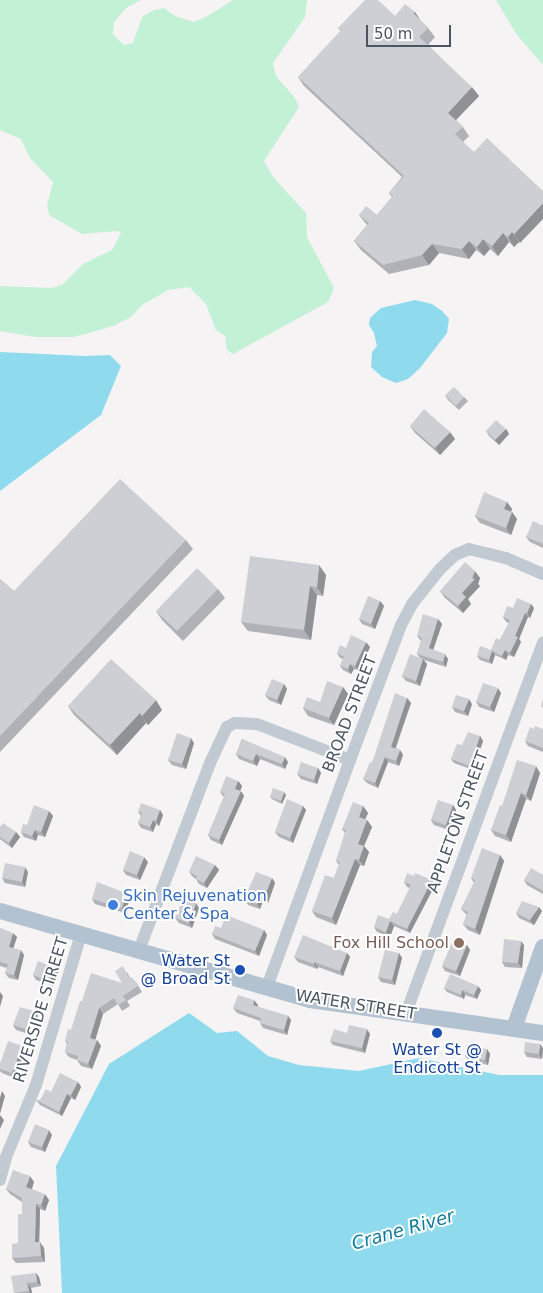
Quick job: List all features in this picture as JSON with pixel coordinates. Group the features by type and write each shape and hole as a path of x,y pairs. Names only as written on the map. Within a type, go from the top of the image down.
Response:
{"main road":[{"name":"WATER STREET","path":"0,911 310,1000 543,1033"},
{"path":"514,1028 543,947"}],"street":[{"name":"BROAD STREET","path":"267,987 401,625 412,604 440,569 455,555 469,549 506,558 543,574"},
{"name":"APPLETON STREET","path":"406,1013 543,642"},
{"path":"139,950 210,763 228,727 235,723 257,724 350,760"},
{"name":"RIVERSIDE STREET","path":"0,1180 6,1157 36,1085 81,934"}],"green space":[{"path":"0,0 141,0 126,8 114,22 113,34 124,45 133,43 142,17 154,10 164,8 175,16 193,22 206,17 233,0 307,0 305,17 273,63 276,76 295,98 299,107 264,161 274,178 306,213 307,237 334,288 328,302 233,354 227,350 225,336 216,330 206,304 189,287 168,290 142,305 131,317 113,326 74,337 35,337 0,331 0,286 51,288 62,285 83,264 112,250 121,233 117,231 82,234 49,215 47,205 53,182 30,158 21,139 0,130"},
{"path":"496,0 543,0 543,65 517,35"}],"water":[{"path":"415,300 432,304 442,311 449,319 447,333 420,368 408,379 396,383 382,377 371,367 372,352 377,346 374,333 369,325 370,318 381,308"},
{"path":"0,352 85,356 110,355 121,366 101,415 0,491"},
{"name":"Crane River","path":"189,1013 217,1033 237,1031 268,1056 299,1065 359,1071 419,1058 499,1075 543,1075 543,1293 62,1293 56,1166 109,1064"}],"building":[{"path":"365,0 378,0 395,16 405,4 415,12 413,13 428,28 419,37 472,87 448,113 463,127 455,134 474,152 487,138 543,191 543,203 514,234 512,232 508,237 503,233 492,246 483,239 477,247 469,241 462,249 432,244 422,255 383,265 354,241 369,223 359,215 366,206 377,215 393,196 389,193 404,176 298,77 341,30 338,28"},
{"path":"454,387 464,397 456,406 445,395"},
{"path":"424,409 450,432 435,448 410,426"},
{"path":"496,420 506,429 495,440 486,431"},
{"path":"120,479 186,540 0,736 0,579 14,591"},
{"path":"484,492 507,502 504,509 512,512 506,528 475,516"},
{"path":"533,521 543,526 543,544 526,537"},
{"path":"250,556 319,565 317,587 310,586 304,630 241,622"},
{"path":"465,562 475,571 472,578 475,579 462,593 466,597 458,606 440,591"},
{"path":"197,568 218,589 177,631 156,611"},
{"path":"368,596 380,601 371,624 359,619"},
{"path":"517,598 531,604 515,636 518,637 510,653 505,650 502,656 492,651 489,660 477,656 480,646 491,650 496,638 500,640 510,620 503,617 507,606 513,608"},
{"path":"423,614 438,619 429,648 445,654 443,662 417,654 422,638 417,636"},
{"path":"351,635 366,642 355,666 350,664 348,669 340,666 344,657 337,653 340,645 346,648"},
{"path":"410,654 423,659 416,681 402,676"},
{"path":"111,659 156,700 142,716 140,713 110,745 68,706"},
{"path":"272,679 284,684 277,700 265,695"},
{"path":"327,681 343,687 329,718 303,708 307,697 320,702"},
{"path":"483,683 498,688 490,707 476,702"},
{"path":"395,693 407,698 391,747 400,750 396,761 385,757 375,783 363,779 370,762 372,763"},
{"path":"456,695 469,699 464,711 452,707"},
{"path":"535,726 543,729 543,748 525,741 530,727 534,729"},
{"path":"468,732 480,736 470,766 451,759 457,744 462,745"},
{"path":"177,733 191,738 182,764 168,760"},
{"path":"242,739 285,757 282,764 256,754 253,761 236,754"},
{"path":"517,760 536,766 526,795 521,793 506,835 491,830 500,805 502,806"},
{"path":"301,762 318,768 314,780 297,774"},
{"path":"226,776 238,781 235,789 241,791 219,840 208,835 225,794 220,792"},
{"path":"273,788 284,792 281,801 270,797"},
{"path":"287,799 303,806 290,838 275,832"},
{"path":"438,800 453,805 446,825 431,820"},
{"path":"353,802 363,806 359,817 367,820 358,844 364,846 359,860 355,859 332,918 312,911 325,875 334,878 340,862 336,861 346,830 342,829"},
{"path":"141,803 160,810 156,821 153,820 150,827 138,823 142,813 138,812"},
{"path":"34,805 49,811 41,832 35,830 32,836 21,832 23,824 27,825"},
{"path":"3,823 16,832 9,843 0,837 0,827"},
{"path":"482,848 500,855 475,929 463,924 468,912 461,909 475,880 471,878"},
{"path":"130,851 144,857 137,875 123,870"},
{"path":"196,856 215,865 204,883 196,879 197,876 189,872"},
{"path":"5,863 25,867 22,882 2,878"},
{"path":"531,868 543,875 543,891 524,880"},
{"path":"256,872 272,878 264,898 259,896 257,904 244,900"},
{"path":"407,873 414,876 415,873 432,880 407,929 390,921 386,932 374,927 378,915 389,919 393,912 397,914 410,887 410,884 404,882"},
{"path":"97,882 126,893 122,908 92,899"},
{"path":"183,899 196,903 189,923 175,918"},
{"path":"522,901 539,907 530,920 516,913"},
{"path":"226,915 264,930 255,951 212,934 215,926 221,928"},
{"path":"0,928 13,933 9,947 21,950 14,975 5,973 8,964 0,962"},
{"path":"303,935 347,953 340,971 294,957"},
{"path":"504,939 521,941 518,963 502,962"},
{"path":"453,940 467,945 456,971 442,966"},
{"path":"385,950 399,953 392,980 378,977"},
{"path":"38,961 55,968 49,982 33,975"},
{"path":"123,966 129,978 132,977 138,986 123,996 126,1000 118,1005 114,998 99,1008 90,1038 97,1040 88,1064 77,1060 78,1056 65,1052 68,1042 65,1041 68,1029 71,1030 91,973 122,983 115,971"},
{"path":"450,974 478,986 474,995 462,990 461,995 444,988"},
{"path":"238,995 254,1000 253,1005 288,1016 284,1030 260,1023 261,1018 233,1008"},
{"path":"20,1007 34,1011 29,1030 13,1025"},
{"path":"349,1025 367,1029 362,1048 330,1041 334,1029 347,1033"},
{"path":"8,1041 22,1046 12,1073 0,1069"},
{"path":"525,1042 540,1044 539,1054 524,1052"},
{"path":"467,1046 487,1049 485,1060 465,1056"},
{"path":"60,1073 78,1082 71,1095 67,1094 59,1112 36,1100 40,1100 46,1089 51,1092"},
{"path":"35,1124 49,1130 42,1147 28,1142"},
{"path":"13,1170 30,1176 26,1187 45,1194 41,1205 36,1204 35,1242 40,1242 41,1256 12,1258 12,1244 18,1243 18,1214 22,1214 22,1198 6,1189"},
{"path":"36,1273 37,1282 27,1283 29,1291 14,1293 11,1276"}],"place":[{"name":"Skin Rejuvenation Center & Spa","path":"113,905"},
{"name":"Fox Hill School","path":"459,943"},
{"name":"Water St @ Broad St","path":"240,970"},
{"name":"Water St @ Endicott St","path":"437,1033"}]}
